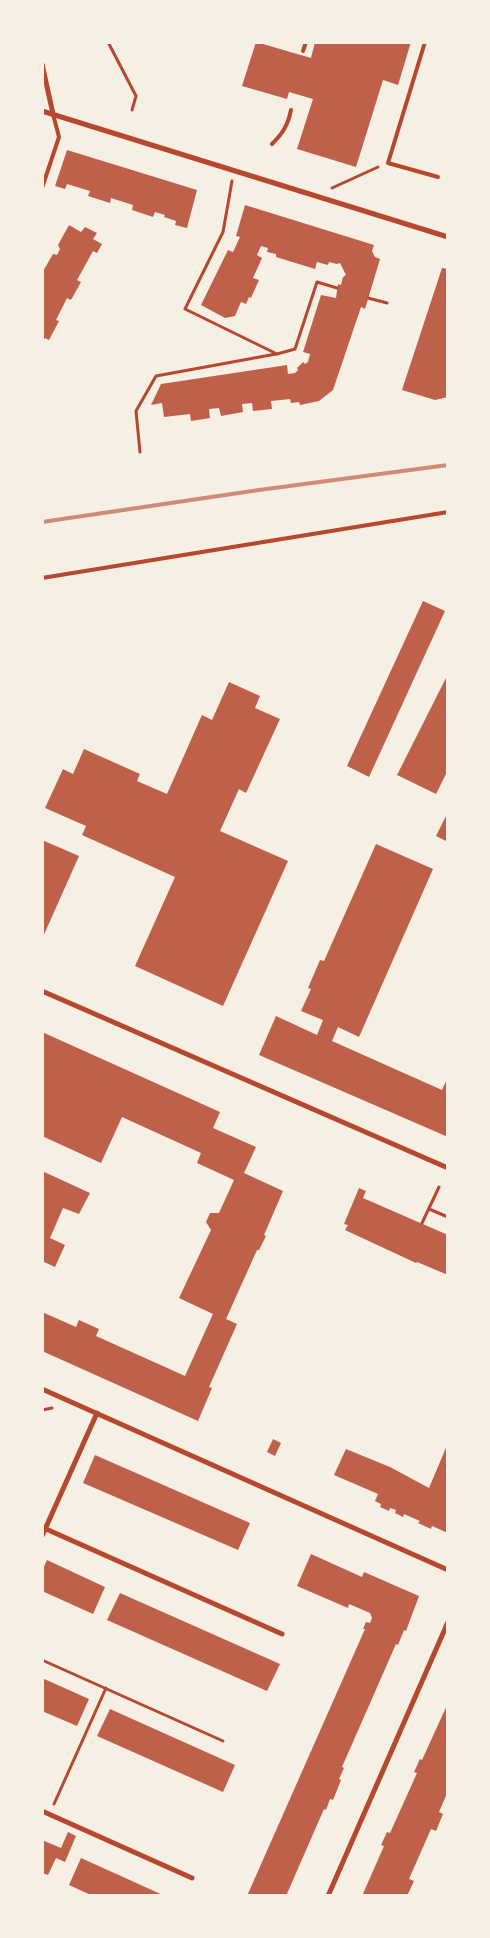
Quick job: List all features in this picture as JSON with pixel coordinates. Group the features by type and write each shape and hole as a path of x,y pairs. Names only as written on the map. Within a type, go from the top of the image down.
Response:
{"street":[{"path":"42,64 53,114"},
{"path":"42,111 448,237"},
{"path":"42,991 228,1074 448,1168"},
{"path":"42,1389 448,1570"},
{"path":"42,1536 97,1413"},
{"path":"46,1529 282,1634"},
{"path":"328,1896 448,1622"},
{"path":"42,1811 192,1878"}],"lane":[{"path":"303,51 306,42"},
{"path":"426,42 388,163 438,177"},
{"path":"272,144 282,135 292,110"},
{"path":"42,188 59,137 53,114"},
{"path":"42,578 448,512"}],"path":[{"path":"108,42 136,96 132,110"},
{"path":"314,196 388,163"},
{"path":"234,171 223,232 185,309 277,354"},
{"path":"140,452 136,411 156,376 295,349 317,282 337,288"},
{"path":"368,298 387,303"},
{"path":"422,1223 439,1187"},
{"path":"429,1209 448,1217"},
{"path":"42,1410 54,1407"},
{"path":"42,1660 223,1741"},
{"path":"49,1814 106,1688"}],"building":[{"path":"256,42 311,58 315,42 411,42 398,85 383,80 356,167 297,149 313,99 289,92 287,99 242,86"},
{"path":"67,150 197,190 187,228 175,225 176,221 164,217 165,215 155,212 153,217 132,210 133,205 111,198 110,203 88,196 90,191 67,184 65,189 55,186"},
{"path":"245,205 374,245 372,251 375,257 380,259 365,309 361,307 333,390 319,401 300,405 299,402 291,403 290,399 271,401 272,409 253,411 252,403 242,404 243,412 221,416 219,408 209,409 210,418 191,421 190,414 164,417 162,403 151,405 161,384 287,365 288,374 295,373 303,362 305,364 308,362 310,354 303,352 321,295 336,298 338,284 341,285 343,277 346,275 340,263 329,262 328,265 317,262 315,269 276,257 276,254 267,252 268,248 261,246 257,255 262,258 253,278 259,280 251,298 249,297 246,304 241,302 235,316 225,318 201,305 228,250 233,252 240,237 236,236"},
{"path":"69,225 81,232 85,227 97,233 93,239 102,244 97,253 93,251 77,280 81,282 71,300 67,298 56,320 59,321 49,340 45,338 42,342 42,273 53,254 57,255 60,249 58,245"},
{"path":"442,268 448,269 448,397 435,400 402,390"},
{"path":"423,601 445,611 369,777 347,766"},
{"path":"448,674 448,770 436,794 397,775"},
{"path":"229,682 260,696 255,708 280,719 246,793 239,789 220,831 288,861 223,1006 135,966 175,877 82,835 86,826 45,808 63,769 73,774 84,749 140,774 137,781 167,794 202,715 212,720"},
{"path":"448,812 448,842 436,836"},
{"path":"42,840 79,856 42,939"},
{"path":"376,844 433,869 359,1037 338,1027 332,1041 442,1090 448,1077 448,1137 259,1055 276,1016 317,1035 323,1020 301,1011 311,989 308,988 320,960 324,961"},
{"path":"42,1032 220,1112 213,1128 256,1147 244,1173 283,1191 264,1235 266,1236 259,1250 257,1250 226,1319 237,1324 209,1387 212,1388 198,1421 42,1351 42,1312 76,1327 79,1320 99,1329 96,1336 185,1376 213,1314 179,1298 211,1230 206,1222 210,1213 219,1213 234,1180 197,1163 201,1153 122,1117 101,1163 42,1136"},
{"path":"42,1171 90,1193 79,1214 63,1208 50,1238 65,1245 55,1267 42,1261"},
{"path":"359,1188 366,1191 363,1198 448,1235 448,1275 416,1263 345,1230 348,1225 344,1224"},
{"path":"273,1439 281,1443 275,1456 267,1452"},
{"path":"448,1443 448,1533 432,1526 431,1529 418,1523 420,1521 404,1514 403,1517 395,1513 396,1510 390,1508 389,1511 380,1507 381,1504 375,1501 378,1494 334,1475 346,1449 390,1467 429,1488"},
{"path":"95,1455 250,1523 238,1550 83,1483"},
{"path":"311,1554 362,1577 364,1572 419,1596 406,1631 404,1630 398,1645 396,1644 342,1767 344,1768 339,1779 341,1780 333,1800 330,1799 326,1810 324,1809 286,1896 247,1896 365,1629 363,1629 366,1622 370,1623 372,1618 370,1613 349,1604 348,1608 297,1586"},
{"path":"47,1560 105,1587 93,1614 42,1591 42,1571"},
{"path":"120,1593 280,1664 267,1691 107,1620"},
{"path":"42,1678 89,1699 77,1726 42,1711"},
{"path":"448,1703 448,1791 439,1812 443,1814 436,1831 431,1829 409,1879 414,1881 407,1896 362,1896 384,1846 381,1845 387,1832 390,1833 417,1773 414,1772 420,1759 422,1760"},
{"path":"110,1709 235,1765 223,1792 97,1736"},
{"path":"68,1832 76,1836 65,1862 56,1858 48,1875 42,1873 42,1840 61,1848"},
{"path":"81,1858 165,1896 93,1896 69,1885"}],"railway":[{"path":"42,522 259,490 448,465"}]}
